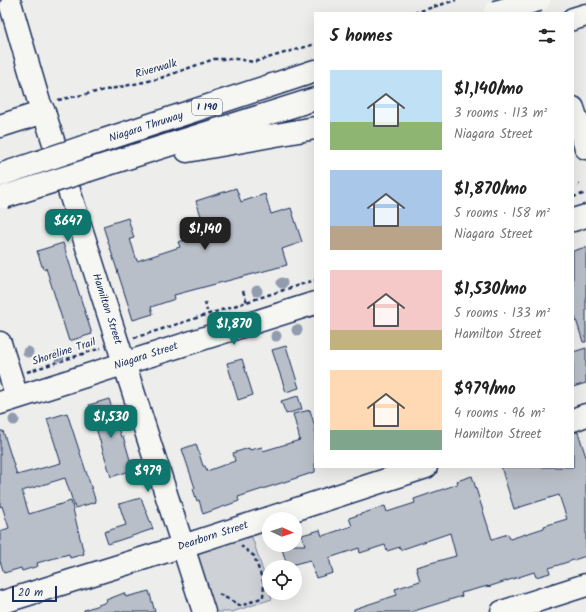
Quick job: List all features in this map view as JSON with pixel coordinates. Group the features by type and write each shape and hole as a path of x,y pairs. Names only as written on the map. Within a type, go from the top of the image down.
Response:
{"main road":[{"path":"497,12 539,0 542,12"},
{"name":"Hamilton Street","path":"11,6 204,612"},
{"path":"574,19 586,15"},
{"name":"Niagara Thruway","path":"0,175 314,71"},
{"name":"I 190","path":"2,197 314,99"},
{"path":"0,126 42,107"},
{"path":"574,111 586,148"},
{"path":"115,162 205,148 314,128"},
{"path":"574,220 586,216"},
{"name":"Niagara Street","path":"9,400 314,303"},
{"path":"0,343 11,377 9,400"},
{"path":"574,420 586,415"},
{"name":"Dearborn Street","path":"0,603 183,546 423,468"},
{"path":"502,612 586,585"}],"path":[{"path":"417,12 456,0"},
{"name":"Riverwalk","path":"42,107 54,101 158,79 214,59 237,59 254,62 314,44"},
{"path":"574,198 586,193"},
{"name":"Shoreline Trail","path":"11,377 314,280"},
{"path":"243,290 247,302"},
{"path":"205,302 208,311"},
{"path":"219,594 241,606 263,598 264,584 254,556 240,546"}],"shaded area":[{"path":"251,534 262,568 262,600 269,600 232,612 215,612 197,557 198,553"}],"building":[{"path":"236,188 241,202 265,194 271,214 291,208 302,242 282,249 287,265 174,295 175,299 151,307 153,314 133,320 103,226 128,218 134,238 130,239 137,261 180,247 178,242 207,234 196,201"},
{"path":"63,243 92,334 69,341 46,268 43,269 37,251"},
{"path":"586,247 586,342 583,342 574,313 574,251"},
{"path":"286,346 299,388 286,392 272,350"},
{"path":"586,348 586,383 574,387 574,352"},
{"path":"242,359 253,395 238,400 227,363"},
{"path":"298,396 302,409 286,414 281,401"},
{"path":"109,399 121,437 123,436 133,470 111,477 89,405"},
{"path":"310,410 314,424 315,472 238,497 239,501 203,514 199,500 197,501 193,489 195,488 182,449 196,444 203,466 205,466 207,471 235,461 233,453 249,448 250,450 262,447 263,451 300,440 293,414"},
{"path":"67,413 96,502 75,508 65,478 22,491 29,514 71,501 84,554 70,558 69,554 37,563 38,566 22,571 21,568 4,573 0,561 0,531 9,528 2,506 0,507 0,431 3,431 17,475 61,463 47,419"},
{"path":"574,432 578,432 586,457 586,556 549,568 550,573 536,577 534,572 488,587 461,593 462,596 411,612 354,612 354,609 397,595 395,589 420,581 416,567 456,556 450,533 400,550 400,547 387,551 385,545 360,553 359,548 329,558 333,573 316,578 310,560 302,562 302,560 285,560 283,552 302,552 302,545 305,545 302,535 320,530 322,536 352,526 349,518 385,506 387,512 415,503 414,499 458,484 457,481 472,476 492,539 508,534 510,539 567,519 559,495 514,509 501,468 574,468"},
{"path":"141,498 153,529 108,544 104,532 126,525 119,504"},
{"path":"149,591 155,612 84,612 84,610 107,602 106,600 124,593 126,597"}]}
